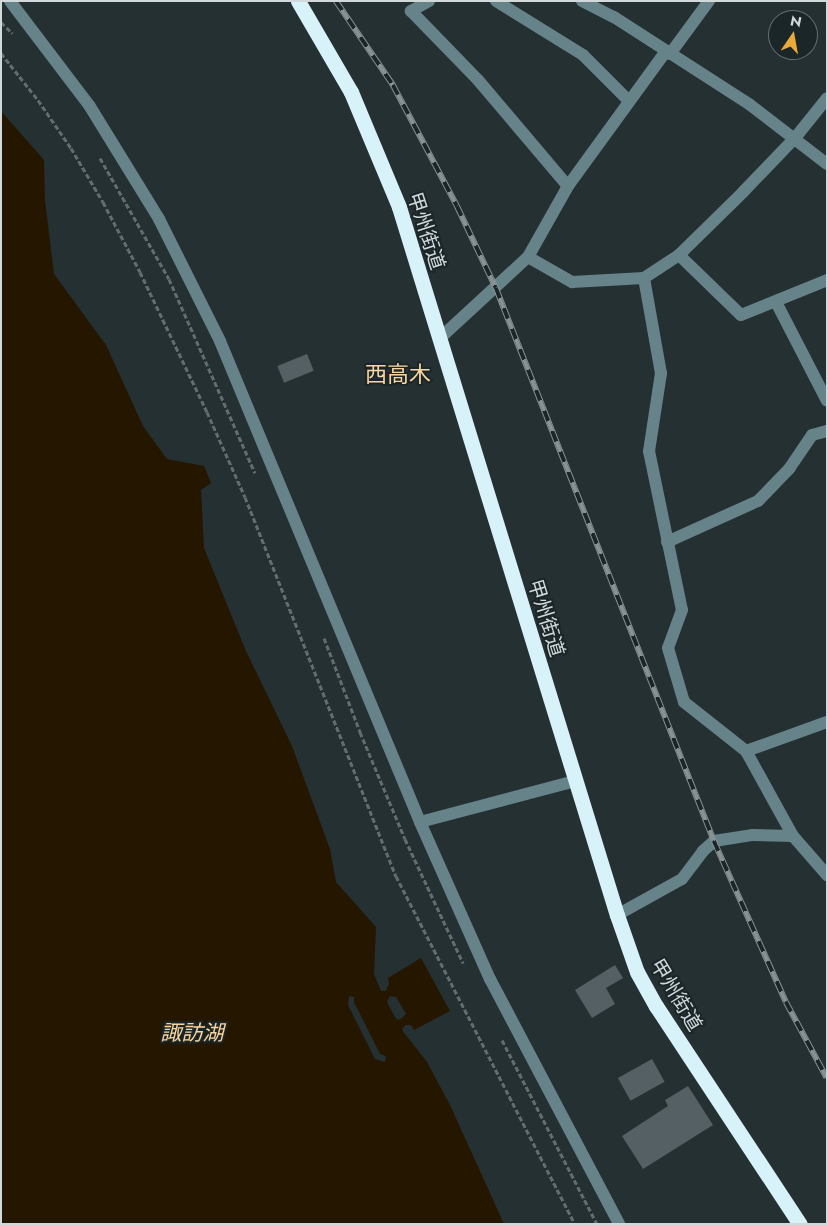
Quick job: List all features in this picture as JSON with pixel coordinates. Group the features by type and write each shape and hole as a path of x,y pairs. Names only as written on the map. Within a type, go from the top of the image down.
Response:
{"highway":[{"name":"甲州街道","path":"298,1 347,85 399,208 575,781 637,972 656,1006 800,1224"}],"street":[{"path":"10,1 89,105 159,219 220,341 420,822 490,978 619,1224"},
{"path":"429,1 411,11 478,80 568,186"},
{"path":"496,1 583,55 629,101"},
{"path":"582,1 614,17 749,104 827,164"},
{"path":"438,339 528,257 568,186 629,101 709,1"},
{"path":"528,257 572,282 644,278 679,255 795,138 827,98"},
{"path":"679,255 741,315 827,280"},
{"path":"644,278 661,373 649,451 682,610 668,648 684,702 746,751 793,836 827,875"},
{"path":"776,302 827,401"},
{"path":"667,542 758,501 789,469 812,436 827,431"},
{"path":"746,751 827,722"},
{"path":"420,822 575,781"},
{"path":"617,915 682,879 703,851 714,840 752,835 793,836"}],"path":[{"path":"1,22 16,39"},
{"path":"1,53 38,100 71,148 104,202 140,272 207,412 245,497 396,876 575,1224"},
{"path":"99,156 169,279 256,474"},
{"path":"323,637 405,839 467,972"},
{"path":"498,1033 597,1224"}],"water":[{"name":"諏訪湖","path":"1,111 44,160 45,200 54,274 106,345 143,426 167,459 204,466 211,483 201,490 204,548 246,651 292,746 330,849 336,882 376,927 374,974 381,991 386,991 389,984 388,978 421,958 450,1011 414,1030 411,1025 405,1025 402,1030 427,1062 450,1105 504,1224 1,1224"}],"pier":[{"path":"349,996 354,997 354,1002 380,1054 386,1056 385,1062 375,1059 348,1005"},
{"path":"390,996 396,997 406,1014 398,1020 387,1002"}],"building":[{"path":"307,354 314,371 284,383 277,366"},
{"path":"615,965 623,978 606,988 615,1004 592,1018 575,990"},
{"path":"652,1059 665,1082 630,1101 618,1078"},
{"path":"688,1086 713,1125 643,1169 622,1136 668,1106 665,1100"}],"railway":[{"path":"336,1 393,85 457,206 496,288 714,841 786,1002 827,1078"}],"district":[{"name":"西高木","path":"398,375"}]}
